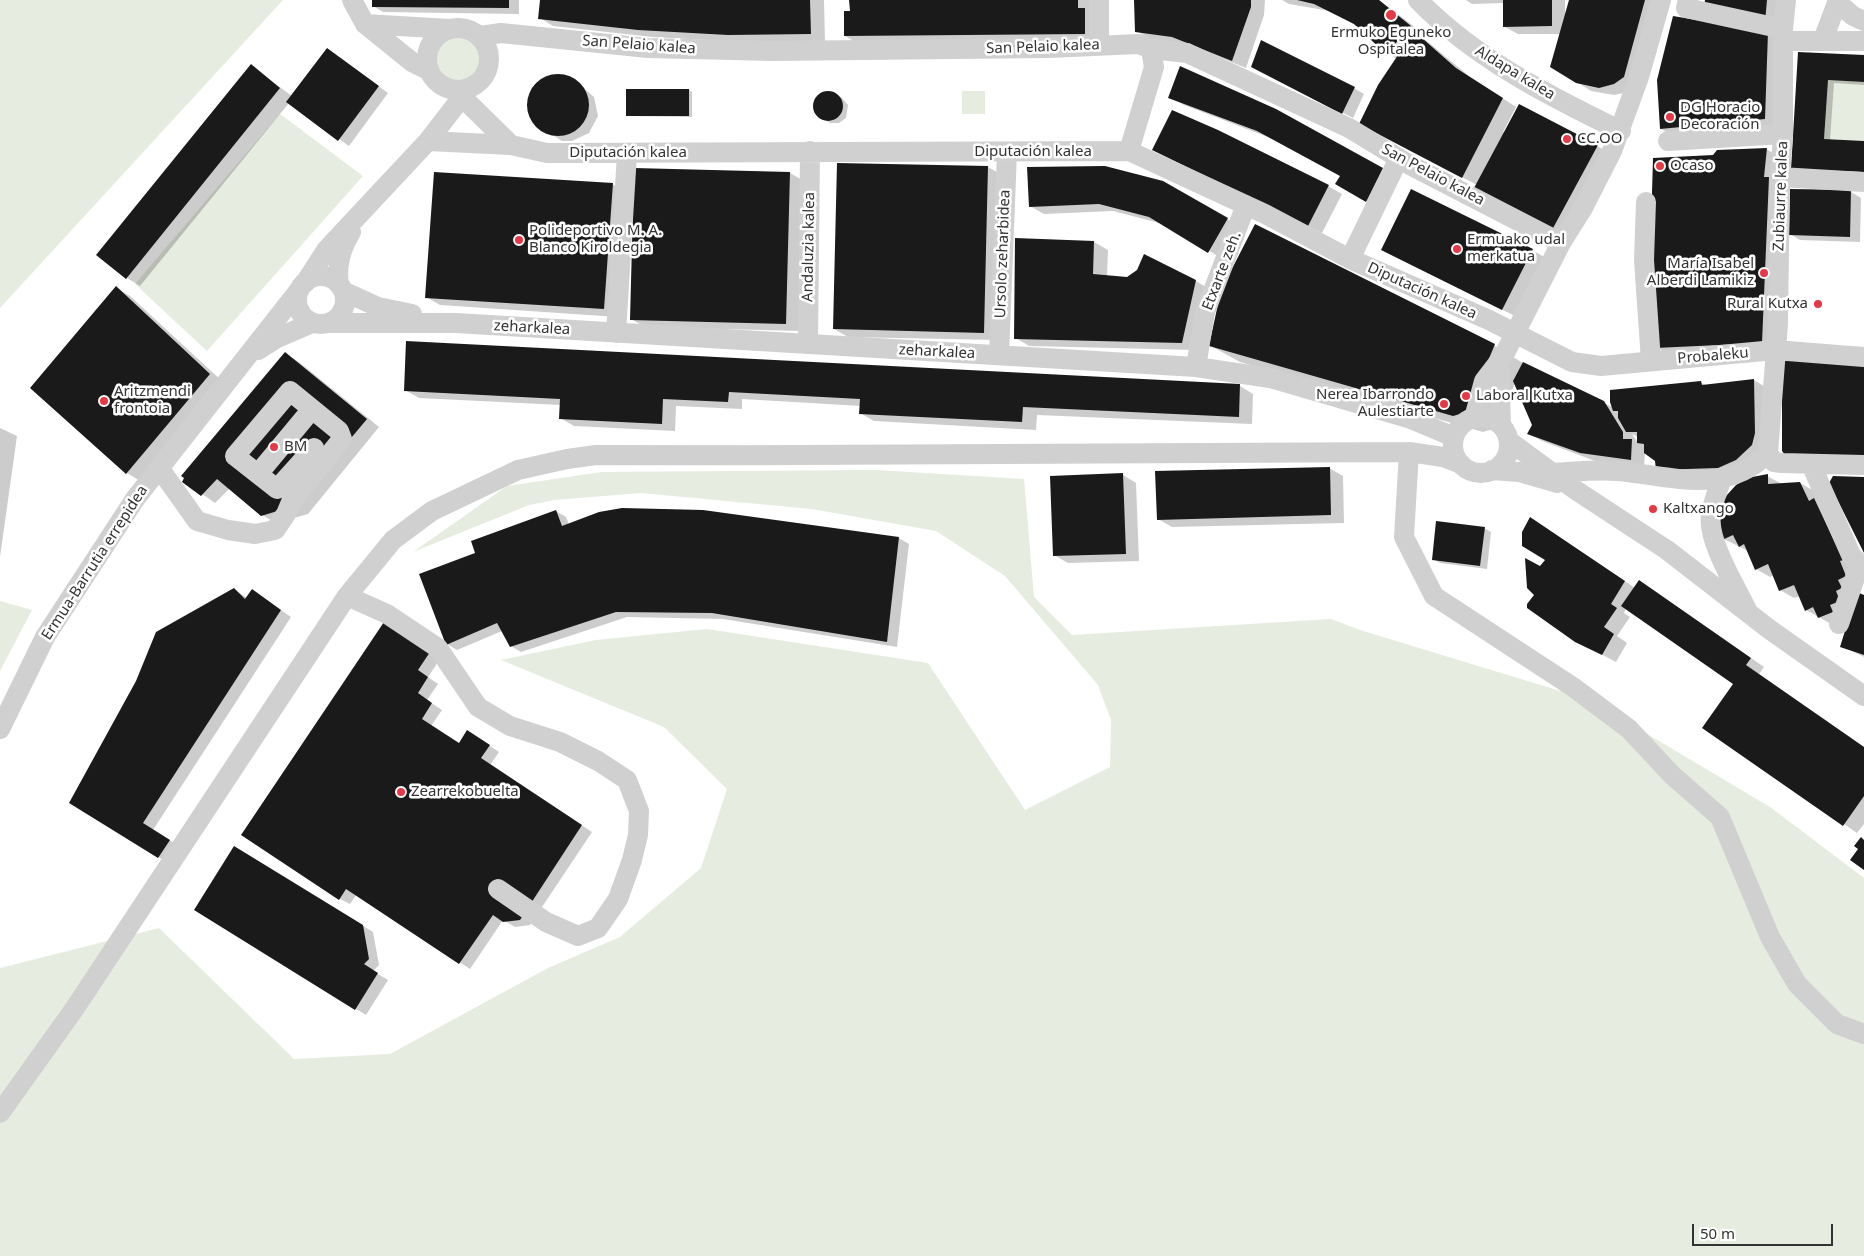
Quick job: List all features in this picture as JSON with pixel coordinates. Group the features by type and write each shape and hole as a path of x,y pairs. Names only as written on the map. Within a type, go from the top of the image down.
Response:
{"street":[{"path":"352,0 365,24 412,62 428,70 440,85 466,93 510,145"},
{"path":"1099,0 1099,44"},
{"name":"Aldapa kalea","path":"1418,0 1463,41 1497,64 1563,102 1621,131"},
{"path":"1461,464 1454,449 1484,381 1499,363 1516,333 1561,243 1583,208 1621,131 1656,22 1661,0"},
{"path":"1688,0 1686,8 1784,35 1823,40 1864,41"},
{"name":"Zubiaurre kalea","path":"1768,452 1778,324 1780,177 1783,134 1786,0"},
{"path":"1823,40 1829,19 1838,1 1853,16 1864,21"},
{"path":"341,288 334,280 318,276 302,286 297,297 300,312 320,323 335,320 344,307 341,288 337,271 339,256 346,241 363,213 428,141 466,93 485,75 489,65 489,54 486,44 480,36 471,30 365,24"},
{"path":"428,70 426,59 433,40 450,29"},
{"name":"San Pelaio kalea","path":"480,36 501,33 648,48 772,51 993,49 1139,44 1151,49 1187,53 1349,128 1399,158 1561,243"},
{"path":"1129,152 1154,67 1151,49"},
{"path":"1668,141 1783,134"},
{"name":"Diputación kalea","path":"428,141 510,145 547,153 627,154 810,151 1129,152 1246,205 1350,259 1516,333"},
{"name":"Andaluzia kalea","path":"808,344 810,151"},
{"name":"Ursolo zeharbidea","path":"999,355 1007,152"},
{"path":"616,333 627,154"},
{"path":"1350,259 1399,158"},
{"path":"1780,177 1864,182"},
{"path":"1646,202 1644,260 1650,360"},
{"name":"Etxarte zeh.","path":"1196,367 1205,312 1246,205"},
{"name":"Ermua-Barrutia errepidea","path":"0,729 45,638 135,499 245,361 302,286 327,249 363,213"},
{"name":"zeharkalea","path":"341,288 378,307 456,323"},
{"name":"Ermua-Barrutia errepidea","path":"245,361 277,338 320,323"},
{"name":"zeharkalea","path":"320,323 456,323 1196,367 1270,378 1411,420 1431,420 1461,430"},
{"name":"Probaleku","path":"1516,333 1572,362 1601,366 1775,350 1864,357"},
{"path":"1492,470 1505,458 1505,433 1499,363"},
{"path":"160,469 197,521 228,530 255,534 274,530 286,514 291,502 342,438 339,431 290,391 235,456 277,489 314,448"},
{"path":"258,474 312,409"},
{"path":"1411,452 1432,445 1461,430 1493,419 1505,433 1552,473 1667,550 1769,629 1864,696"},
{"path":"1411,452 1404,538 1434,596 1574,686 1629,729 1672,775 1720,817 1770,937 1797,984 1837,1024 1864,1034"},
{"path":"0,1113 75,1008 347,596 394,540 432,511 518,470 567,459 596,455 1114,455 1411,452 1443,457 1476,472 1492,470 1519,472 1577,491"},
{"path":"1552,473 1616,471 1700,480 1722,478 1732,475 1762,459 1768,452 1774,462 1864,465"},
{"path":"1811,464 1839,530 1862,568 1839,624"},
{"path":"1722,478 1710,518 1712,531 1715,543 1749,614"},
{"path":"347,596 387,614 438,648 478,707 510,726 560,742 598,761 627,780 639,811 638,835 632,860 618,899 598,928 578,936 546,922 498,889"}],"shaded area":[{"path":"0,0 283,0 0,308"},
{"path":"453,35 463,35 477,45 481,58 477,71 471,77 463,81 453,81 439,71 435,63 435,53 445,39"},
{"path":"1828,80 1864,82 1864,141 1824,139"},
{"path":"962,91 985,91 985,114 962,114"},
{"path":"280,114 363,176 207,351 135,284"},
{"path":"876,470 1024,479 1034,597 1072,635 1331,619 1360,630 1590,700 1770,807 1864,878 1864,1256 0,1256 0,968 159,928 294,1059 390,1054 548,968 620,937 701,868 727,789 664,727 501,660 596,640 707,629 928,663 1025,810 1110,767 1111,720 1098,685 1005,576 936,531 812,509 641,493 554,500 529,505 413,552 507,486 602,472"},
{"path":"0,601 32,610 0,671"}],"building":[{"path":"372,0 509,0 509,8 372,7"},
{"path":"540,0 810,0 811,34 728,35 638,30 538,19"},
{"path":"849,0 1078,0 1078,8 1085,8 1085,34 844,36 844,11 850,11"},
{"path":"1134,0 1251,0 1251,7 1232,61 1172,37 1135,32"},
{"path":"1297,0 1379,0 1411,26 1386,54 1354,24 1314,4"},
{"path":"1503,0 1552,0 1552,26 1503,27"},
{"path":"1569,0 1645,0 1624,77 1614,84 1599,88 1576,83 1550,67"},
{"path":"1705,0 1767,0 1765,22 1703,13"},
{"path":"1673,16 1768,32 1765,119 1660,129 1657,80"},
{"path":"1414,31 1456,68 1503,98 1462,178 1359,124 1378,85"},
{"path":"1261,40 1355,87 1342,114 1251,67"},
{"path":"327,48 379,86 338,141 286,102"},
{"path":"1798,52 1864,55 1864,82 1828,80 1824,139 1864,141 1864,172 1791,169"},
{"path":"251,64 280,88 126,279 96,255"},
{"path":"1180,66 1276,109 1383,168 1366,202 1335,184 1340,176 1257,131 1168,98"},
{"path":"558,74 570,77 580,83 586,93 589,105 586,117 580,127 570,133 558,136 546,133 536,127 530,117 527,105 530,93 536,83 546,77"},
{"path":"626,89 689,89 689,116 626,116"},
{"path":"828,91 839,95 843,106 839,117 828,121 817,117 813,106 817,95"},
{"path":"1519,104 1598,145 1552,230 1474,188"},
{"path":"1172,110 1218,130 1329,185 1308,226 1152,150"},
{"path":"1767,148 1764,177 1769,177 1762,343 1655,348 1650,261 1653,158 1713,155 1717,150"},
{"path":"837,163 988,166 984,333 833,329"},
{"path":"1105,166 1163,181 1228,218 1208,253 1149,217 1099,204 1029,207 1027,167"},
{"path":"634,168 790,172 786,324 630,320"},
{"name":"Polideportivo M. A. Blanco Kiroldegia","path":"434,172 613,183 604,309 425,298"},
{"name":"Ermuako udal merkatua","path":"1411,189 1533,249 1502,310 1381,250"},
{"path":"1790,189 1851,190 1850,237 1789,235"},
{"path":"1255,224 1495,344 1467,412 1453,416 1209,346 1221,290"},
{"path":"1015,238 1094,241 1093,274 1127,277 1137,270 1144,254 1196,280 1182,343 1014,339"},
{"path":"116,286 210,374 126,474 30,388"},
{"path":"406,341 1240,384 1239,417 1023,407 1022,422 859,414 860,399 729,392 728,402 663,399 662,424 559,419 560,399 404,391"},
{"name":"BM","path":"285,352 367,419 294,506 261,516 217,479 201,496 182,482 184,478 181,476"},
{"path":"1785,359 1864,366 1864,459 1788,459 1782,451 1782,366"},
{"path":"1523,362 1604,401 1623,432 1623,439 1632,439 1631,460 1580,453 1527,434 1532,425 1513,381"},
{"path":"1754,379 1755,433 1752,445 1736,460 1718,468 1656,470 1655,461 1644,453 1644,444 1637,443 1637,432 1626,432 1618,418 1618,411 1613,411 1610,402 1610,390 1701,381 1702,385"},
{"path":"1330,467 1331,515 1157,520 1155,471"},
{"path":"1123,473 1126,554 1053,556 1050,476"},
{"path":"1768,474 1768,484 1800,482 1809,501 1814,498 1843,560 1840,561 1846,576 1838,580 1842,588 1836,591 1840,601 1830,605 1833,612 1818,618 1813,607 1805,611 1794,585 1779,591 1768,564 1755,570 1744,544 1739,547 1733,535 1722,540 1719,527 1721,507 1727,495 1736,485 1747,478"},
{"path":"1833,476 1864,477 1864,553 1829,483"},
{"path":"622,508 703,510 899,537 887,642 712,613 616,612 510,647 497,623 446,645 419,574 475,553 471,541 556,510 562,526 599,512"},
{"path":"1530,517 1625,581 1611,604 1617,608 1604,627 1614,634 1602,655 1575,642 1527,608 1527,604 1534,595 1527,588 1525,558 1540,566 1545,560 1522,546 1522,532"},
{"path":"1436,521 1485,527 1480,566 1432,560"},
{"path":"1639,580 1751,658 1746,665 1864,747 1864,796 1843,826 1702,728 1733,684 1621,606"},
{"path":"234,588 245,599 252,589 281,610 143,823 170,840 158,858 69,803 136,681 156,632"},
{"path":"1857,592 1864,595 1864,655 1840,647"},
{"name":"Zearrekobuelta","path":"386,619 432,649 418,670 428,677 418,693 432,703 422,719 459,743 467,730 490,745 481,758 582,825 520,920 503,922 493,915 459,964 346,889 339,900 241,835"},
{"path":"1861,837 1864,840 1864,870 1850,860 1858,849 1854,846"},
{"path":"234,846 363,925 369,959 364,964 378,973 355,1010 194,910"}],"place":[{"name":"Ermuko Eguneko Ospitalea","path":"1391,15"},
{"name":"DG Horacio Decoración","path":"1670,117"},
{"name":"CC.OO","path":"1567,139"},
{"name":"Ocaso","path":"1660,166"},
{"name":"Polideportivo M. A. Blanco Kiroldegia","path":"519,240"},
{"name":"Ermuako udal merkatua","path":"1457,249"},
{"name":"María Isabel Alberdi Lamikiz","path":"1764,273"},
{"name":"Rural Kutxa","path":"1818,304"},
{"name":"Laboral Kutxa","path":"1466,396"},
{"name":"Aritzmendi frontoia","path":"104,401"},
{"name":"Nerea Ibarrondo Aulestiarte","path":"1444,404"},
{"name":"BM","path":"274,447"},
{"name":"Kaltxango","path":"1653,509"},
{"name":"Zearrekobuelta","path":"401,792"}]}
